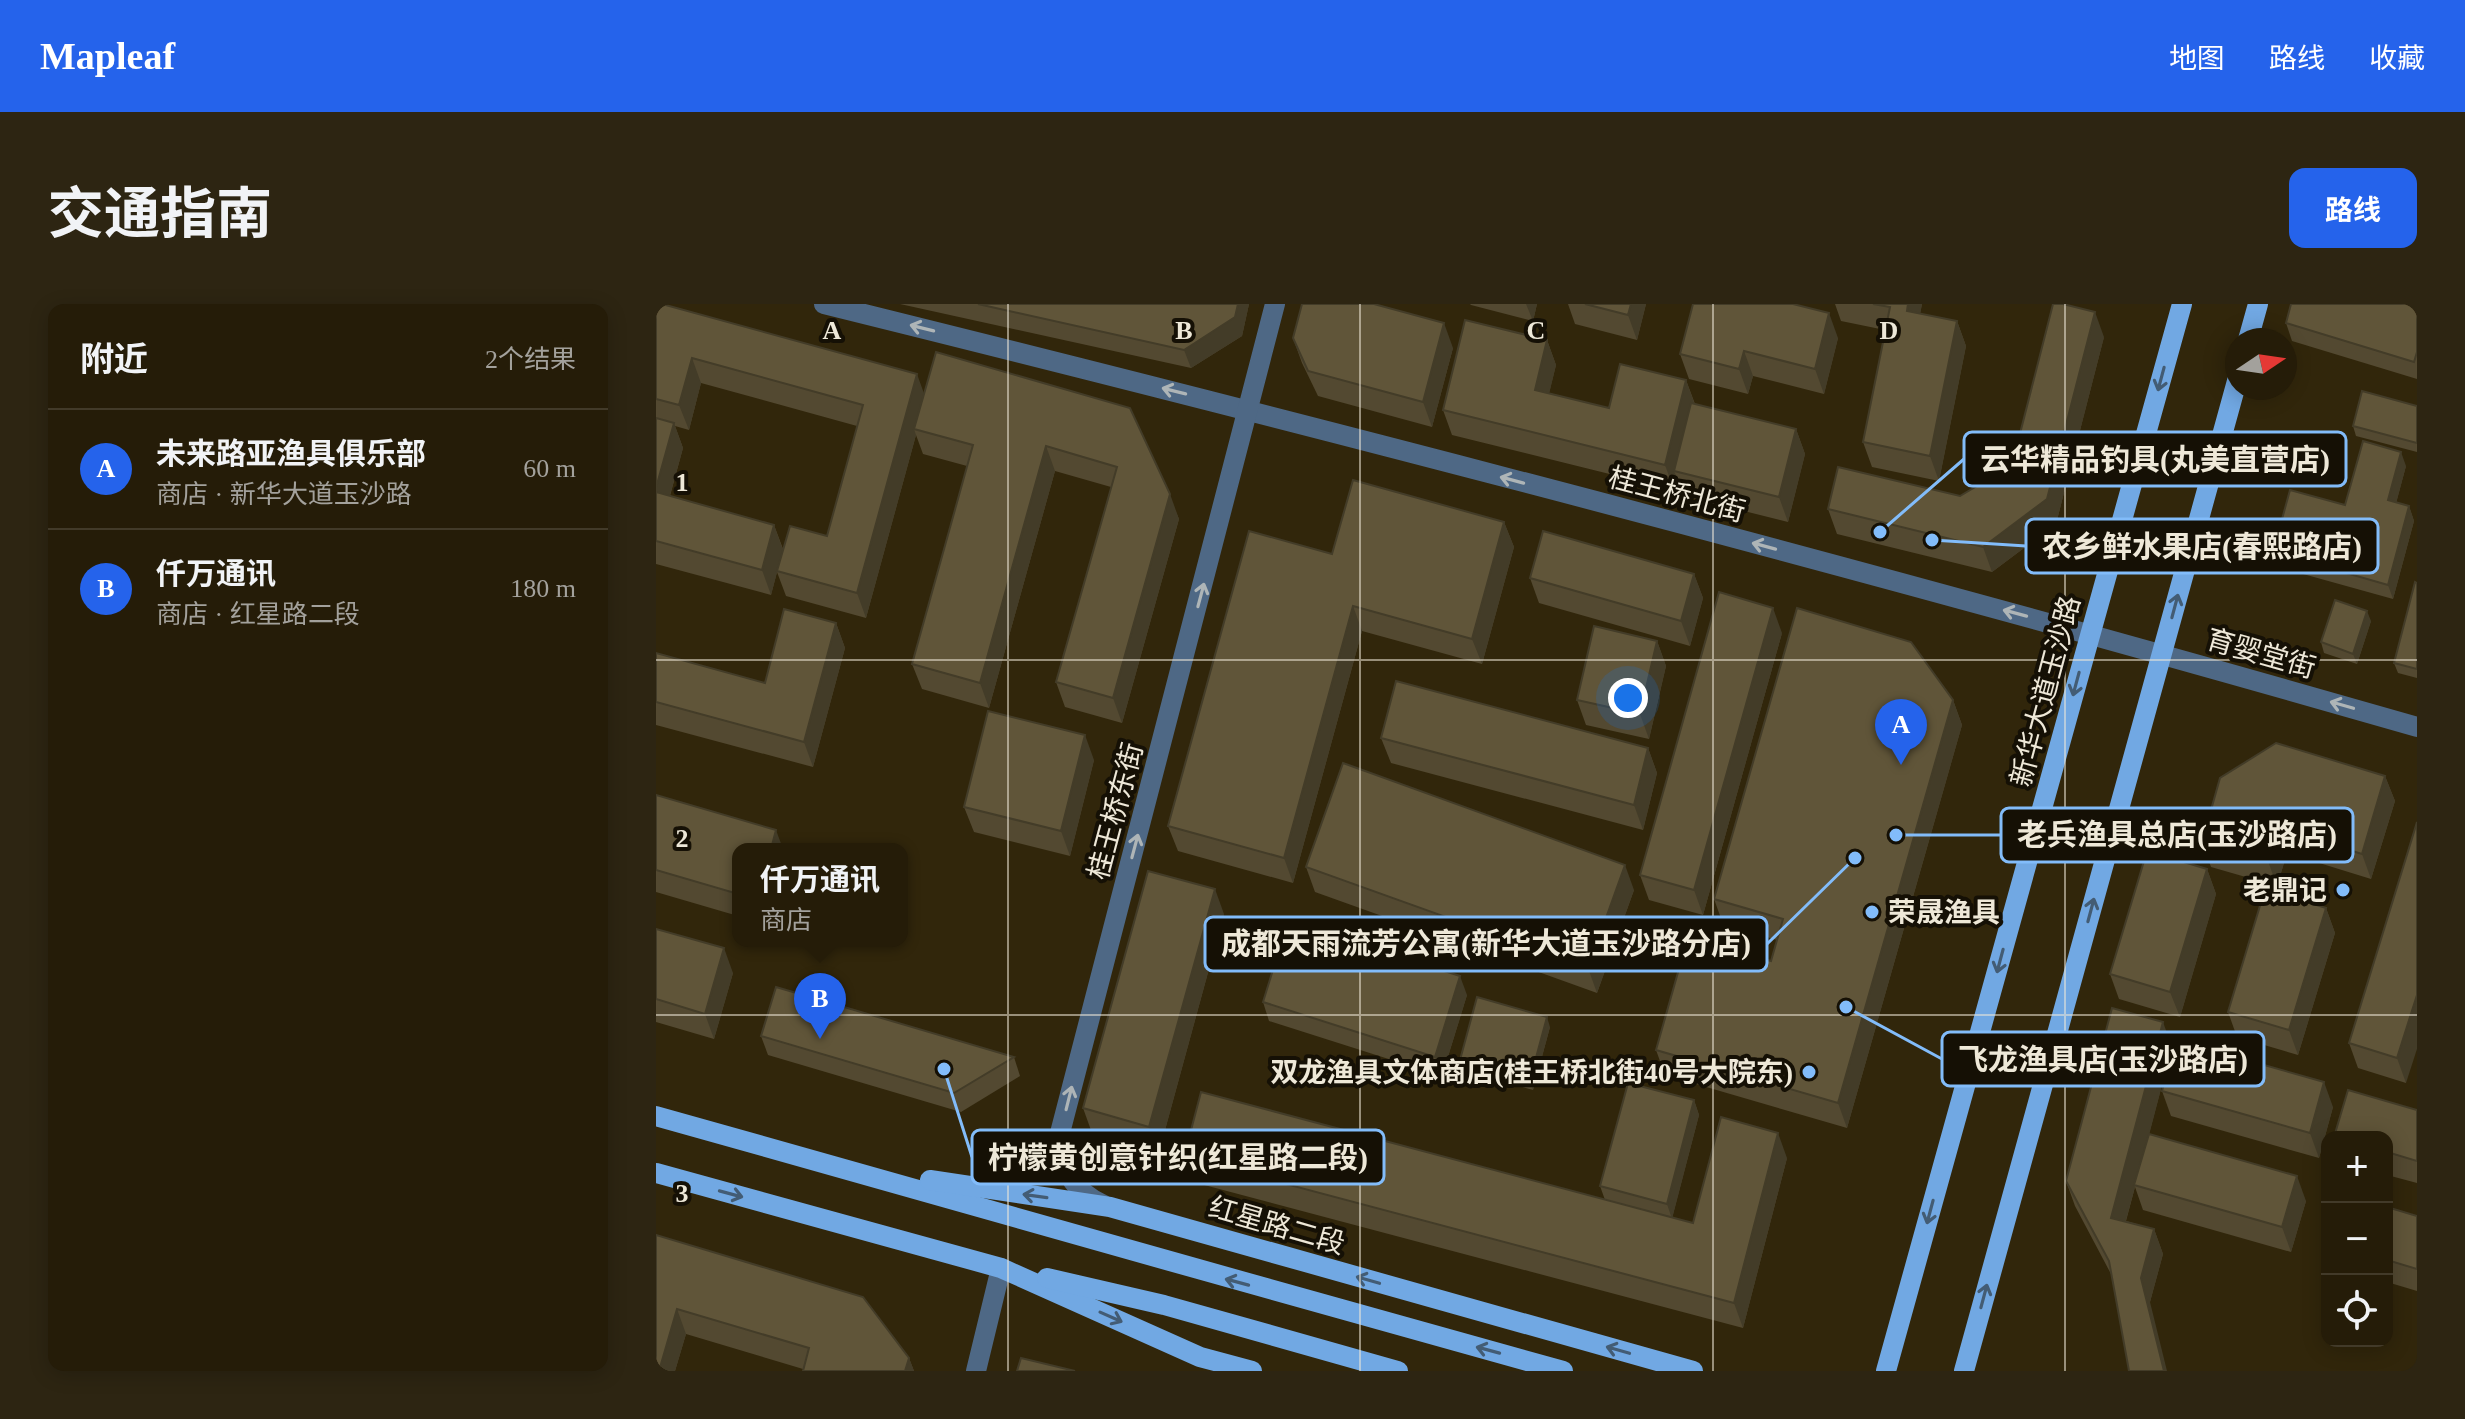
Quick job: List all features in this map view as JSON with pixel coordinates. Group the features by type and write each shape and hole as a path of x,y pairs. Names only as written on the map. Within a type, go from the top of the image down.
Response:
{"main road":[{"name":"新华大道玉沙路","path":"1886,1371 2182,304"},
{"path":"2251,328 2258,304"},
{"path":"1964,1371 2232,400"},
{"name":"红星路二段","path":"656,1116 1037,1221 1165,1262 1563,1371"},
{"name":"红星路二段","path":"839,1167 1110,1207 1693,1371"},
{"path":"656,1173 1001,1268 1164,1305 1398,1371"},
{"path":"1001,1268 1200,1357 1252,1371"}],"street":[{"name":"桂王桥北街","path":"824,304 1250,410 2090,633"},
{"name":"桂王桥东街","path":"1110,1207 1089,1198 1067,1174 1060,1133 1250,410 1275,304"},
{"name":"育婴堂街","path":"2090,633 2417,727"},
{"path":"976,1371 1001,1268"}],"building":[{"path":"656,304 917,374 857,593 777,571 790,526 827,536 863,405 692,358 679,405 656,399"},
{"path":"978,304 1238,304 1235,317 1184,350"},
{"path":"1302,304 1374,304 1444,323 1423,402 1308,371 1293,338"},
{"path":"1585,304 1631,304 1628,315"},
{"path":"1693,304 1793,304 1829,313 1815,369 1744,351 1739,369 1680,354"},
{"path":"1873,304 1908,304 1907,311 1957,321 1930,456 1863,442 1890,307"},
{"path":"2053,304 2095,312 2047,499 1983,547 1828,509 1838,467 1960,496 2012,465"},
{"path":"2291,304 2417,304 2417,352 2414,362 2286,323"},
{"path":"1465,320 1547,340 1535,390 1609,408 1620,364 1686,380 1665,465 1443,410"},
{"path":"936,352 1130,408 1170,494 1113,698 1056,682 1117,467 1046,446 980,683 912,664 973,445 914,429"},
{"path":"2362,391 2417,406 2417,443 2353,426"},
{"path":"1691,403 1796,429 1779,497 1674,471"},
{"path":"656,418 674,423 656,488"},
{"path":"2363,441 2401,452 2388,500 2409,506 2388,585 2273,552 2290,490 2345,505"},
{"path":"1353,480 1504,522 1472,639 1353,606 1284,858 1168,826 1249,531 1332,554"},
{"path":"656,492 774,525 762,570 656,541"},
{"path":"1543,531 1694,574 1681,621 1530,578"},
{"path":"2417,583 2417,669 2394,663"},
{"path":"1719,592 1773,608 1694,890 1640,875"},
{"path":"2335,600 2367,611 2353,654 2321,642"},
{"path":"1797,608 1911,642 1953,700 1838,1103 1656,1050 1688,937 1771,961 1783,919 1714,899"},
{"path":"784,609 836,623 804,742 656,702 656,653 765,683"},
{"path":"1594,626 1657,641 1640,714 1577,700"},
{"path":"1396,681 1648,748 1634,805 1381,738"},
{"path":"988,711 1085,735 1061,831 964,807"},
{"path":"2276,743 2385,776 2362,854 2278,828 2268,861 2202,842 2220,778"},
{"path":"1343,763 1625,865 1588,968 1306,867"},
{"path":"656,795 776,830 773,843 732,843 732,892 656,870"},
{"path":"2417,822 2417,995 2397,1058 2349,1043"},
{"path":"2147,851 2207,869 2170,992 2110,974"},
{"path":"1148,871 1215,889 1149,1127 1083,1108"},
{"path":"2265,889 2326,908 2289,1030 2228,1012"},
{"path":"1288,921 1460,976 1435,1057 1263,1002"},
{"path":"656,929 724,948 705,1014 656,999"},
{"path":"776,987 1014,1057 954,1093 761,1036"},
{"path":"1477,997 1547,1017 1530,1080 1460,1060"},
{"path":"2112,1008 2163,1022 2111,1218 2154,1229 2141,1278 2164,1371 2129,1371 2109,1261 2066,1181"},
{"path":"2176,1040 2324,1082 2310,1133 2162,1091"},
{"path":"1628,1083 1694,1100 1667,1204 1600,1186"},
{"path":"2348,1090 2417,1110 2417,1161 2393,1154 2393,1131 2336,1131"},
{"path":"1201,1092 1693,1223 1721,1117 1778,1133 1734,1303 1184,1157"},
{"path":"2149,1134 2297,1176 2282,1227 2134,1185"},
{"path":"2393,1209 2417,1216 2417,1269 2393,1262"},
{"path":"656,1235 863,1297 909,1358 905,1371 803,1371 809,1348 677,1309 659,1371 656,1371"},
{"path":"1021,1358 1075,1371 1017,1371"}],"place":[{"name":"云华精品钓具(丸美直营店)","path":"1880,532"},
{"name":"农乡鲜水果店(春熙路店)","path":"1932,540"},
{"name":"未来路亚渔具俱乐部","path":"1901,765"},
{"name":"老兵渔具总店(玉沙路店)","path":"1896,835"},
{"name":"成都天雨流芳公寓(新华大道玉沙路分店)","path":"1855,858"},
{"name":"老鼎记","path":"2343,890"},
{"name":"荣晟渔具","path":"1872,912"},
{"name":"飞龙渔具店(玉沙路店)","path":"1846,1007"},
{"name":"仟万通讯","path":"820,1039"},
{"name":"柠檬黄创意针织(红星路二段)","path":"944,1069"},
{"name":"双龙渔具文体商店(桂王桥北街40号大院东)","path":"1809,1072"}]}
